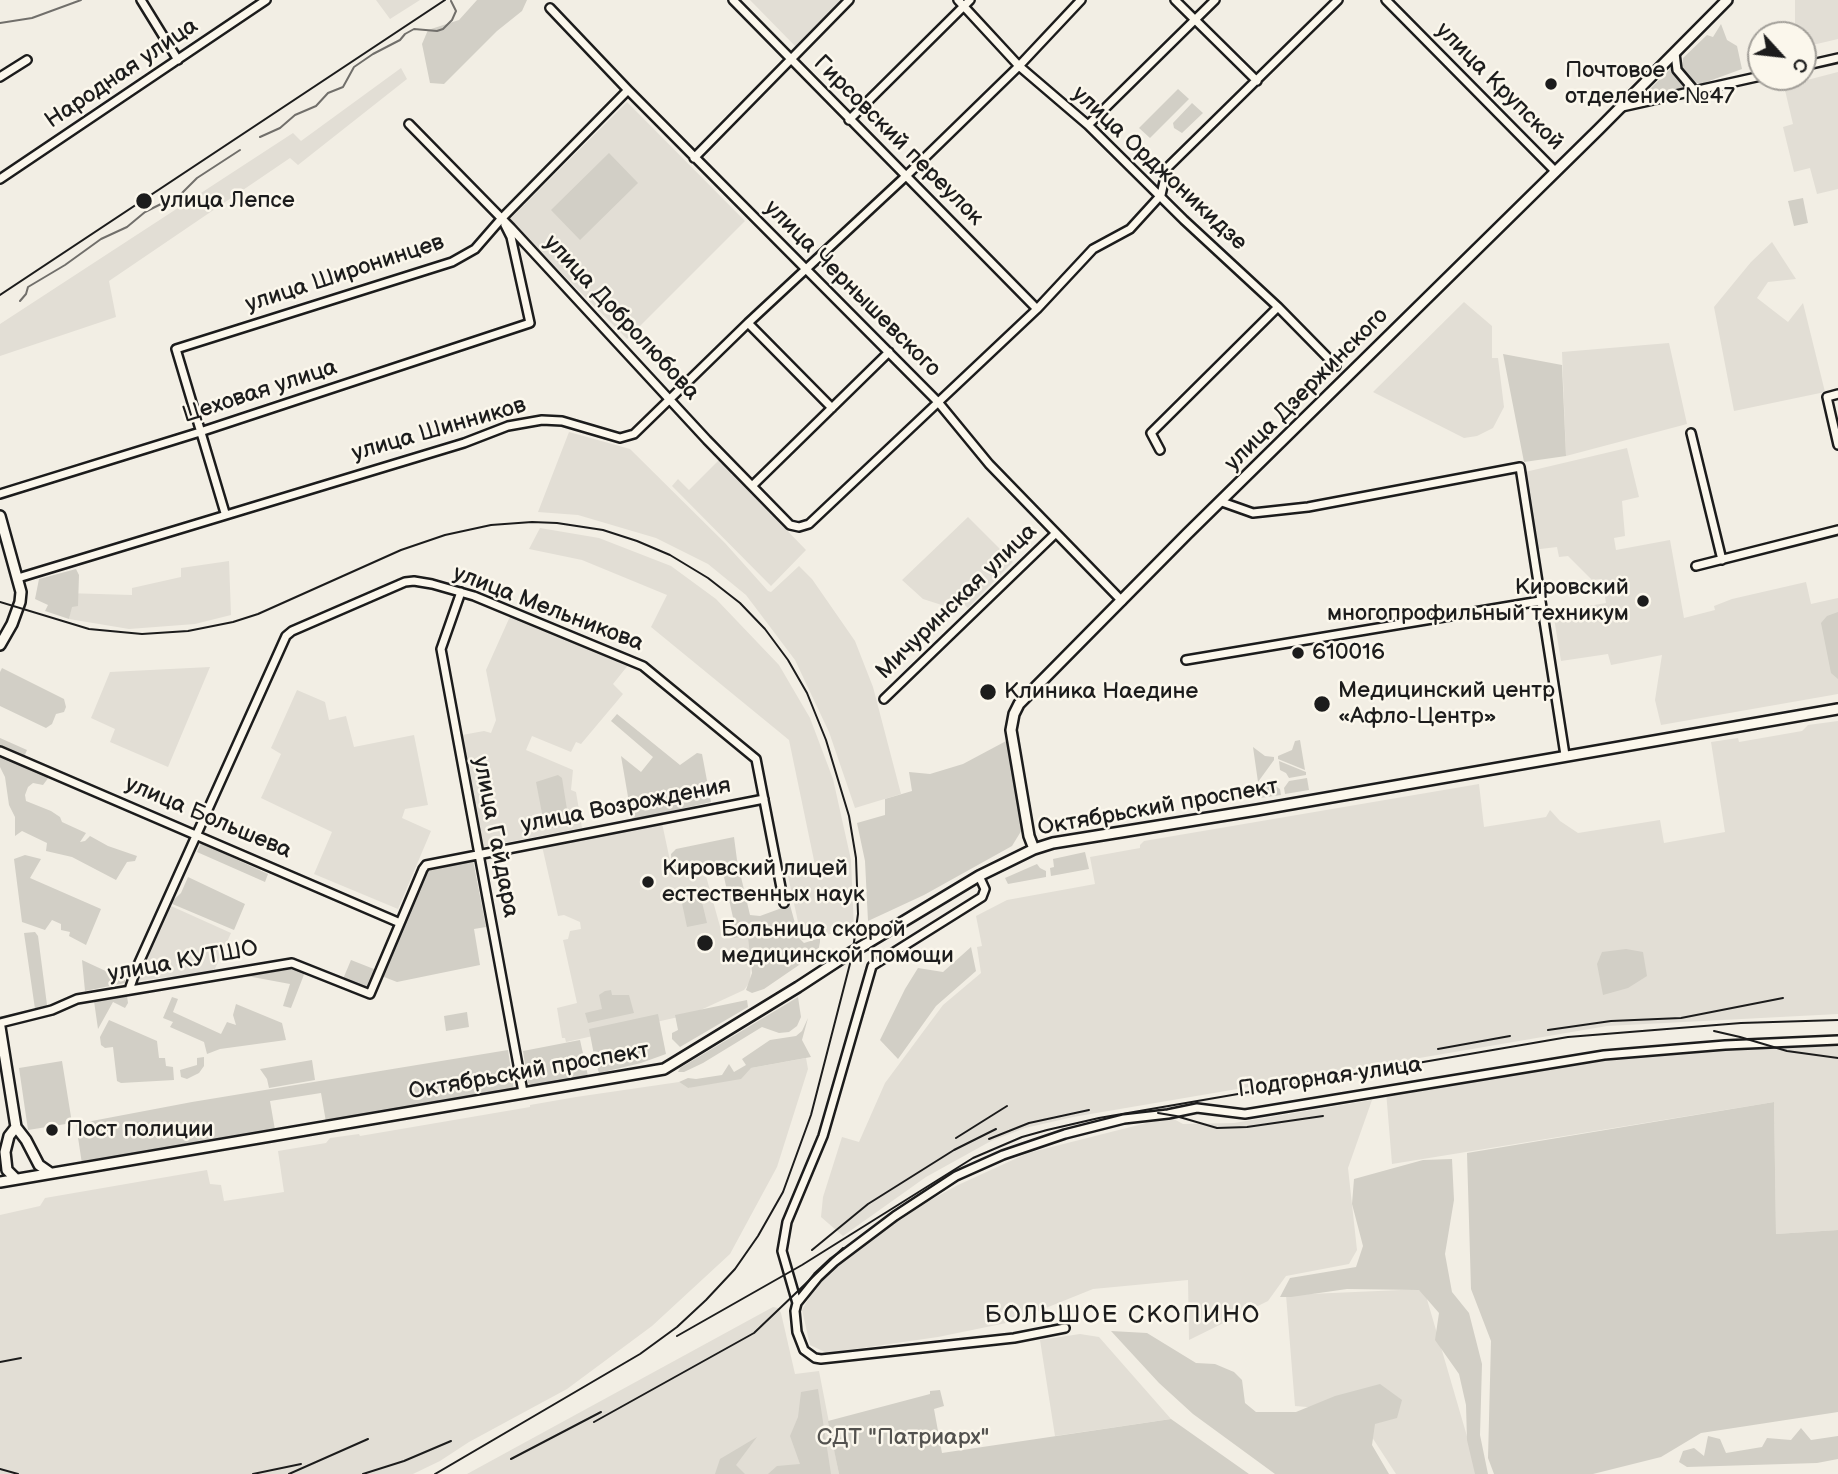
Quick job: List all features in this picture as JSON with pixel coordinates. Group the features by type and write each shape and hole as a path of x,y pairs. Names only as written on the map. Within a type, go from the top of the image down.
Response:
{"main road":[{"name":"улица Дзержинского","path":"1034,849 1029,836 1011,730 1019,704 1727,0"},
{"path":"0,516 21,592 12,624 0,645"},
{"name":"Октябрьский проспект","path":"0,1182 664,1069 798,987 846,954 979,876 1034,849 1053,843 1838,709"},
{"path":"0,1025 16,1127 39,1164 49,1172"},
{"path":"16,1127 9,1136 3,1156 7,1170 20,1178 32,1164 29,1145"}],"street":[{"path":"141,0 178,60"},
{"name":"Народная улица","path":"0,179 266,0"},
{"name":"Гирсовский переулок","path":"733,0 1037,309"},
{"path":"694,158 849,0"},
{"name":"улица Шинников","path":"18,578 225,513 464,443 509,426 542,419 562,421 620,438 629,437 906,176 1019,66 1081,0"},
{"path":"1175,0 1257,81"},
{"path":"1088,125 1215,0"},
{"path":"938,402 1037,309 1093,249 1130,229 1161,195 1167,168 1338,0"},
{"name":"улица Крупской","path":"1386,0 1556,172"},
{"path":"849,120 964,2"},
{"name":"улица Орджоникидзе","path":"964,2 1019,66 1088,125 1336,366"},
{"name":"улица Чернышевского","path":"550,8 694,158 938,402 989,464 1122,601"},
{"path":"1675,53 1677,70 1695,90"},
{"path":"1817,63 1838,58"},
{"path":"0,77 27,60"},
{"path":"1621,107 1747,79"},
{"name":"улица Широнинцев","path":"200,432 176,349 452,262 475,249 628,90"},
{"name":"улица Добролюбова","path":"409,124 502,218 790,525 799,527 809,524 938,402"},
{"name":"Цеховая улица","path":"0,494 200,432 530,323 511,237 502,218"},
{"path":"1160,450 1152,433 1278,307"},
{"path":"748,323 832,408"},
{"path":"752,485 889,352"},
{"path":"1838,394 1827,397 1838,445"},
{"path":"200,432 225,513"},
{"path":"1691,433 1722,560"},
{"path":"1222,502 1253,513 1308,507 1520,467 1565,755"},
{"path":"1696,566 1838,530"},
{"name":"Мичуринская улица","path":"884,699 1056,533"},
{"name":"улица Мельникова","path":"197,835 286,636 405,582 423,583 506,607 643,666 756,759 784,903"},
{"name":"улица Гайдара","path":"461,592 441,649 523,1092"},
{"path":"1186,660 1540,601"},
{"name":"улица Большева","path":"0,751 400,923"},
{"name":"улица Возрождения","path":"370,994 424,867 441,861 764,799"},
{"path":"129,990 197,835"},
{"path":"979,876 985,888 982,897 872,966 823,1136 787,1222 782,1251 797,1303 795,1320 801,1345 809,1355 821,1359 1014,1338 1065,1328"},
{"name":"улица КУТШО","path":"0,1025 52,1010 77,999 292,963 370,994"},
{"name":"Подгорная улица","path":"797,1303 811,1284 834,1262 895,1216 956,1176 1003,1155 1065,1134 1124,1119 1197,1108 1245,1114 1604,1055 1725,1045 1838,1041"}],"shaded area":[{"path":"376,0 420,0 390,19"},
{"path":"750,0 842,0 796,47"},
{"path":"1795,0 1838,0 1838,39 1817,44 1817,21 1795,21"},
{"path":"401,68 407,79 298,165 290,158 109,281 116,317 0,356 0,324 293,133 301,141"},
{"path":"1838,72 1838,189 1817,194 1810,168 1794,172 1783,127 1793,124 1785,91 1817,91 1817,77"},
{"path":"627,102 745,221 627,339 509,220"},
{"path":"1772,242 1796,279 1768,282 1757,298 1788,322 1803,303 1825,392 1734,411 1714,307 1751,262"},
{"path":"1464,302 1492,326 1492,358 1498,358 1504,407 1493,428 1477,436 1464,438 1373,392"},
{"path":"1669,343 1687,424 1566,456 1562,352"},
{"path":"569,432 630,449 725,543 768,591 771,592 799,566 812,579 855,641 873,687 901,794 855,808 829,732 795,660 746,595 708,564 656,538 578,515 538,512"},
{"path":"1627,448 1639,497 1622,501 1625,536 1614,538 1616,550 1670,540 1684,618 1715,610 1714,606 1732,599 1806,582 1811,604 1838,598 1838,694 1661,725 1655,700 1662,655 1611,665 1608,654 1561,661 1553,612 1606,603 1602,579 1592,580 1568,556 1559,557 1557,547 1532,550 1521,473"},
{"path":"719,460 806,550 771,586 672,486 678,479 689,490"},
{"path":"968,517 1013,562 968,608 959,600 951,608 923,599 902,580"},
{"path":"540,528 599,538 671,566 716,599 779,665 810,718 833,779 851,860 854,929 802,940 788,876 816,870 789,740 651,627 667,595 582,560 529,549"},
{"path":"229,561 231,615 195,624 129,629 69,619 71,607 65,593 132,595 132,588 181,577 181,568"},
{"path":"512,612 629,664 613,684 623,694 581,744 576,742 571,752 532,736 526,750 573,770 571,790 576,792 582,828 482,847 459,738 484,731 491,733 496,720 486,670"},
{"path":"210,667 168,767 110,742 115,729 91,718 110,672"},
{"path":"297,690 325,702 329,720 346,716 354,747 414,735 428,805 405,809 402,818 431,831 398,909 314,874 332,832 261,798 281,754 271,748"},
{"path":"1838,721 1838,1014 1607,1026 1073,1117 1025,1128 991,1141 926,1177 843,1236 821,1217 823,1197 842,1137 859,1142 885,1083 943,1005 981,973 977,947 982,946 976,916 1007,900 1095,884 1090,857 1140,848 1144,841 1479,784 1484,827 1546,817 1550,810 1560,821 1578,833 1660,820 1664,843 1725,832 1711,742 1738,738 1739,742 1802,731 1808,725"},
{"name":"Больница скорой медицинской помощи","path":"662,823 672,870 706,876 721,930 750,928 754,956 751,961 750,982 744,990 692,1014 566,1042 565,1038 562,1038 557,1008 577,1003 563,940 568,939 570,931 581,929 580,922 564,915 558,916 542,846"},
{"path":"171,906 231,933 214,971 137,981"},
{"path":"1838,1046 1838,1230 1776,1234 1774,1102 1392,1164 1386,1091 1670,1052"},
{"path":"806,1058 808,1069 777,1167 730,1254 652,1326 567,1389 469,1442 440,1461 413,1474 0,1474 0,1215 40,1206 45,1198 207,1170 210,1184 221,1185 224,1201 284,1192 278,1151 326,1143 330,1138 360,1136 576,1097 679,1082 688,1088 751,1068"},
{"path":"1372,1100 1348,1168 1357,1250 1349,1264 1286,1276 1268,1301 1189,1340 1188,1280 1093,1289 1011,1322 938,1337 827,1353 810,1345 802,1310 821,1277 907,1213 958,1185 1028,1153 1170,1117 1183,1124 1234,1123"},
{"path":"1424,1289 1478,1474 1396,1474 1355,1411 1295,1406 1286,1295"},
{"path":"773,1307 778,1308 781,1313 795,1374 819,1371 839,1474 467,1474"},
{"path":"1080,1334 1099,1337 1171,1419 1055,1436 1040,1340"}],"green space":[{"path":"477,0 527,0 522,11 497,31 444,84 430,83 422,44 428,30 459,20"},
{"path":"1721,24 1727,40 1737,46 1742,69 1701,84 1693,82 1684,74 1683,58 1707,35 1713,37"},
{"path":"1672,67 1686,87 1646,97 1644,95"},
{"path":"1178,89 1189,99 1150,138 1139,128"},
{"path":"1192,103 1203,113 1182,133 1174,128 1173,123"},
{"path":"609,153 638,183 580,240 551,210"},
{"path":"1803,198 1808,223 1794,226 1788,201"},
{"path":"1503,354 1562,365 1566,456 1524,462"},
{"path":"76,569 79,575 78,606 72,607 69,619 45,611 48,605 35,599 39,579"},
{"path":"1838,612 1838,679 1831,673 1821,623 1827,616"},
{"path":"2,668 64,699 64,712 56,714 52,724 46,728 0,706"},
{"path":"617,714 680,765 697,753 702,754 711,802 632,820 621,756 641,772 653,757 611,721"},
{"path":"0,738 27,750 24,757 0,746"},
{"path":"1008,740 1023,828 1012,846 924,895 868,921 865,861 857,823 885,815 885,799 912,791 909,772 930,774 963,764"},
{"path":"1300,740 1305,770 1278,759 1278,756 1292,750 1295,741"},
{"path":"1253,747 1265,756 1274,757 1258,782"},
{"path":"0,755 49,777 43,785 33,783 28,787 26,801 51,811 60,817 62,822 86,833 80,842 90,836 108,846 137,856 135,861 127,862 116,880 72,857 46,851 47,843 22,831 15,836 15,817 9,805 5,777 0,767"},
{"path":"1279,761 1306,772 1306,775 1289,778 1280,770"},
{"path":"558,775 562,778 569,822 565,826 545,829 536,782"},
{"path":"1307,778 1309,790 1285,794 1284,788 1289,781"},
{"path":"1271,783 1280,789 1281,795 1260,798 1258,786"},
{"path":"734,837 750,915 760,916 790,905 799,938 804,943 820,939 818,952 764,989 752,993 746,990 752,973 748,937 727,938 722,928 728,928 734,922 724,877 711,863 672,869 671,854 676,849"},
{"path":"201,843 268,874 265,882 197,852"},
{"path":"1085,852 1089,869 1051,876 1053,859"},
{"path":"25,855 41,859 30,878 101,909 86,945 69,936 70,932 61,930 61,924 52,920 45,930 22,922 14,859"},
{"path":"472,855 486,927 474,929 480,965 397,982 379,975 372,989 343,979 351,960 379,971 423,869"},
{"path":"1037,864 1046,871 1046,877 1008,884 1005,878"},
{"path":"188,877 245,904 234,930 170,903 181,893"},
{"path":"699,890 707,923 687,927 680,894"},
{"path":"35,932 38,936 47,1005 35,1009 24,933"},
{"path":"971,947 976,971 936,1006 898,1059 880,1040 918,968 943,972"},
{"path":"1626,949 1643,952 1647,976 1628,988 1603,995 1597,964 1602,952"},
{"path":"82,960 125,980 125,983 85,991"},
{"path":"293,969 305,972 291,1008 283,1006 290,984 247,976"},
{"path":"611,990 612,995 629,995 634,1013 588,1023 585,1013 602,1009 599,995"},
{"path":"127,996 128,1003 125,1008 113,1002 98,1029 94,1001"},
{"path":"172,997 178,999 173,1012 221,1034 227,1022 236,1025 233,1015 236,1004 282,1023 286,1040 220,1049 207,1054 204,1042 170,1027 173,1022 163,1018"},
{"path":"798,997 801,1017 797,1026 789,1032 779,1033 762,1027 703,1063 678,1072 680,1068"},
{"path":"747,1000 748,1007 680,1047 672,1039 672,1033 678,1030 675,1015"},
{"path":"467,1012 469,1027 446,1031 444,1016"},
{"path":"658,1014 666,1054 599,1073 596,1064 601,1061 600,1056 594,1055 589,1029"},
{"path":"808,1018 802,1040 811,1057 751,1068 741,1079 688,1088 679,1082 688,1078 722,1075 729,1064 734,1072 746,1065 742,1059 770,1040 796,1036 802,1031"},
{"path":"109,1020 157,1041 159,1058 165,1058 166,1066 173,1067 174,1080 117,1081 113,1047 105,1048 101,1045 100,1037"},
{"path":"580,1040 588,1076 534,1086 528,1083 523,1051"},
{"path":"508,1050 514,1091 326,1122 321,1093 270,1101 275,1130 82,1164 76,1124"},
{"path":"204,1057 204,1066 199,1073 187,1079 181,1077 180,1070 197,1065 197,1058"},
{"path":"312,1060 315,1080 269,1088 260,1069"},
{"path":"62,1061 72,1123 28,1130 19,1068"},
{"path":"1774,1102 1776,1234 1838,1230 1838,1412 1701,1433 1661,1457 1593,1474 1494,1474 1488,1458 1491,1341 1471,1289 1467,1153"},
{"path":"1452,1159 1454,1200 1445,1254 1452,1292 1469,1313 1482,1364 1480,1435 1488,1474 1475,1474 1467,1440 1466,1405 1459,1374 1435,1340 1439,1313 1419,1290 1347,1289 1280,1297 1290,1278 1356,1267 1363,1246 1352,1204 1354,1179 1423,1160"},
{"path":"1111,1331 1147,1333 1196,1363 1215,1364 1234,1372 1242,1380 1245,1403 1256,1412 1296,1412 1335,1396 1380,1384 1402,1400 1397,1418 1375,1424 1372,1445 1389,1474 1275,1474 1193,1414 1159,1383"},
{"path":"818,1389 831,1474 768,1474 777,1466 800,1464 790,1436 798,1417 801,1392"},
{"name":"СДТ \"Патриарх\"","path":"940,1390 944,1406 934,1409 942,1453 1171,1419 1249,1474 839,1474 828,1421"},
{"path":"1801,1428 1811,1440 1838,1436 1838,1459 1817,1463 1687,1467 1679,1462 1683,1451 1694,1448 1704,1456 1708,1436 1720,1439 1726,1453 1762,1447 1767,1438 1791,1440"},
{"path":"757,1437 736,1465 745,1474 715,1474 720,1459"}],"waterway":[{"path":"0,23 32,18 81,0"},
{"path":"260,137 280,128 295,115 316,106 328,93 343,87 354,67 400,40 405,34 414,29 443,29 456,11 451,1"},
{"path":"20,301 28,287 101,239 127,227 145,212 181,194 197,178 240,150"}],"railway":[{"path":"0,295 445,0"},
{"path":"0,602 89,629 142,634 188,631 258,614 401,550 445,535 491,525 557,523 603,530 637,541 670,555 708,578 740,603 765,629 788,660 807,693 826,740 849,816 856,858 858,914 852,956 811,1115 783,1192 735,1269 677,1327 640,1354 435,1474"},
{"path":"1548,1030 1611,1021 1681,1018 1783,998"},
{"path":"677,1336 802,1265 973,1158 1022,1137 1047,1130 1099,1118 1568,1037 1741,1023 1838,1020"},
{"path":"1714,1031 1787,1051 1838,1058"},
{"path":"1438,1049 1510,1036"},
{"path":"956,1138 1007,1106"},
{"path":"989,1139 1029,1123 1089,1110"},
{"path":"1158,1113 1217,1128 1247,1127 1323,1116"},
{"path":"812,1250 868,1204 954,1150 996,1129"},
{"path":"594,1422 754,1333 843,1248"},
{"path":"0,1362 21,1358"},
{"path":"511,1459 601,1412"},
{"path":"289,1474 368,1439"},
{"path":"363,1474 404,1461 451,1441"},
{"path":"253,1474 301,1464"},
{"path":"0,1469 18,1474"}],"place":[{"name":"Почтовое отделение №47","path":"1551,84"},
{"name":"улица Лепсе","path":"144,201"},
{"name":"Кировский многопрофильный техникум","path":"1643,601"},
{"name":"610016","path":"1298,653"},
{"name":"Клиника Наедине","path":"988,692"},
{"name":"Медицинский центр «Афло-Центр»","path":"1322,704"},
{"name":"Кировский лицей естественных наук","path":"648,882"},
{"name":"Больница скорой медицинской помощи","path":"705,943"},
{"name":"Пост полиции","path":"52,1130"}],"district":[{"name":"БОЛЬШОЕ СКОПИНО","path":"1123,1316"}]}
